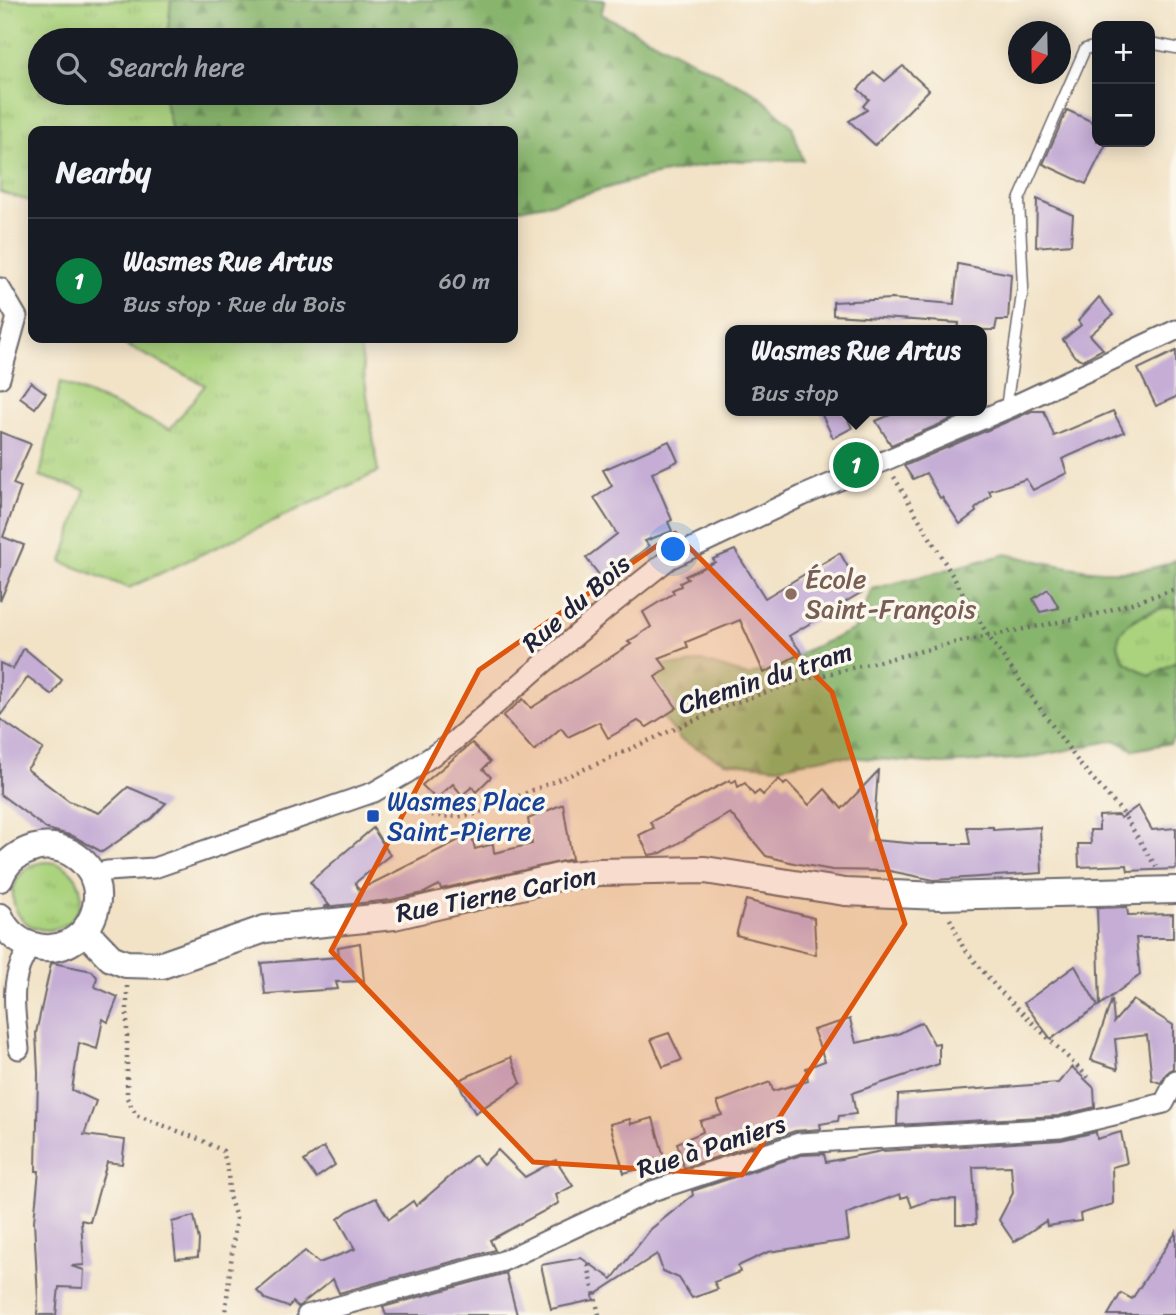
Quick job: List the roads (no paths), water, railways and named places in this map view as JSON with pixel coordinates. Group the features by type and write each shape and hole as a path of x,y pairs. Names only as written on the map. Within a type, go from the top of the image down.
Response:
{"street":[{"path":"0,288 17,317 0,378"},
{"name":"Rue du Bois","path":"93,874 165,865 374,792 453,742 605,610 669,559 802,496 1006,408 1176,330"},
{"path":"0,917 15,938 31,946 47,948 62,946 76,939 94,917 97,905 93,874 79,858 67,851 40,847 26,850 3,861"},
{"name":"Rue Tierne Carion","path":"85,931 111,958 126,964 162,965 265,929 394,916 563,876 598,872 705,870 845,892 940,896 1176,890"},
{"path":"19,1049 13,996 19,966 31,946"},
{"name":"Rue à Paniers","path":"307,1315 503,1261 652,1191 799,1143 1060,1128 1170,1105 1176,1080"}],"lane":[{"path":"1155,44 1176,48"},
{"path":"1006,408 1023,287 1019,200 1085,49 1092,47"}],"place":[{"name":"Wasmes Rue Artus","path":"856,465"},
{"name":"École Saint-François","path":"791,594"},
{"name":"Wasmes Place Saint-Pierre","path":"373,816"}]}
